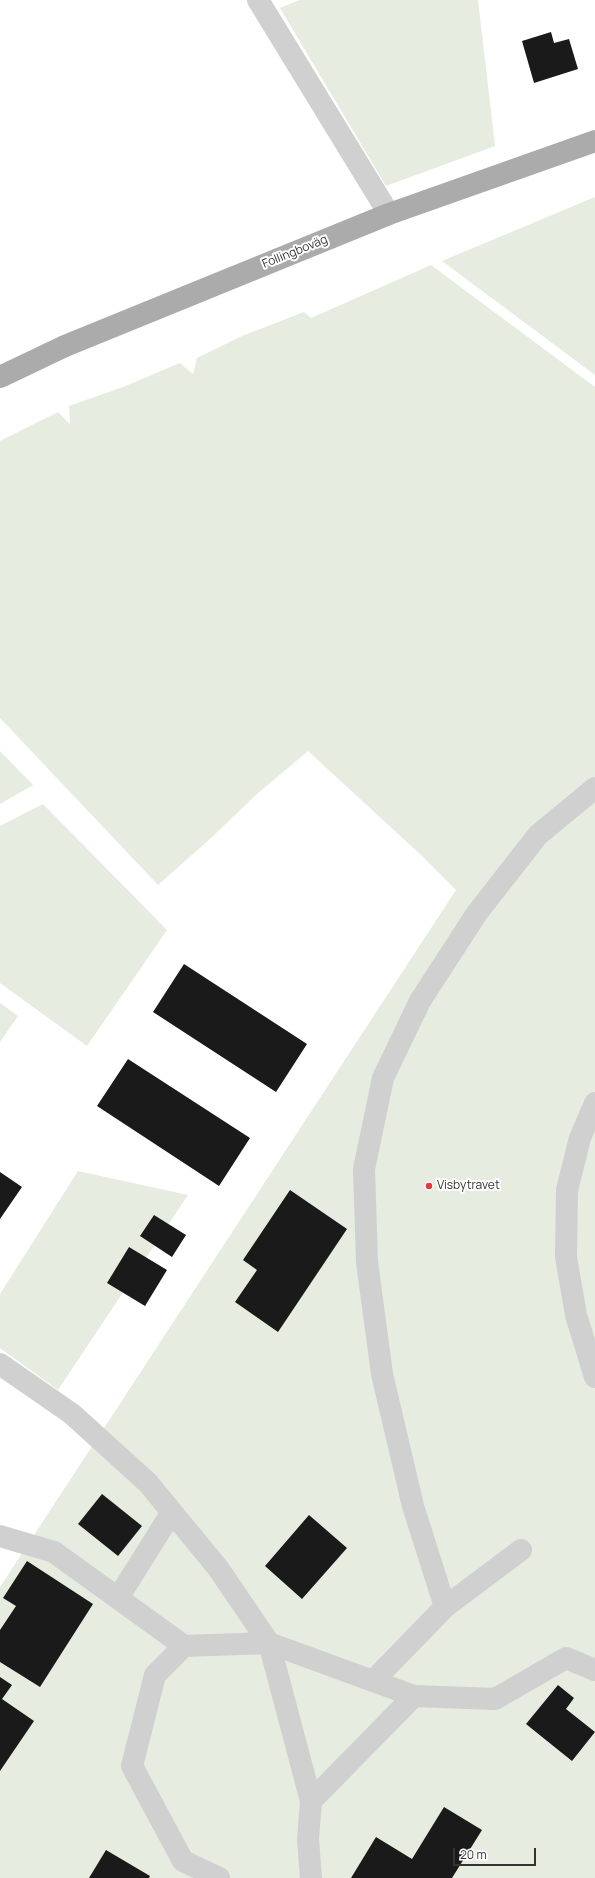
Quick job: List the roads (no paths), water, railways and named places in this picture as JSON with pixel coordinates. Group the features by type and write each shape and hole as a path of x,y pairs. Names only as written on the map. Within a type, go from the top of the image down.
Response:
{"main road":[{"name":"Follingboväg","path":"0,377 65,346 389,214 595,141"}],"street":[{"path":"258,0 389,214"},
{"path":"444,1607 413,1506 382,1374 368,1262 364,1169 383,1078 420,1002 477,913 538,835 595,788"},
{"path":"595,1103 580,1138 567,1190 566,1257 576,1315 595,1377"},
{"path":"0,1364 72,1414 148,1483 218,1568 268,1643 311,1801 308,1839 311,1878"},
{"path":"118,1598 172,1512"},
{"path":"0,1536 54,1552 184,1646 268,1643 414,1696 494,1699 566,1658 595,1670"},
{"path":"373,1681 444,1607 521,1550"},
{"path":"184,1646 155,1675 132,1766 183,1861 219,1878"},
{"path":"311,1801 414,1696"}],"place":[{"name":"Visbytravet","path":"429,1186"}]}
